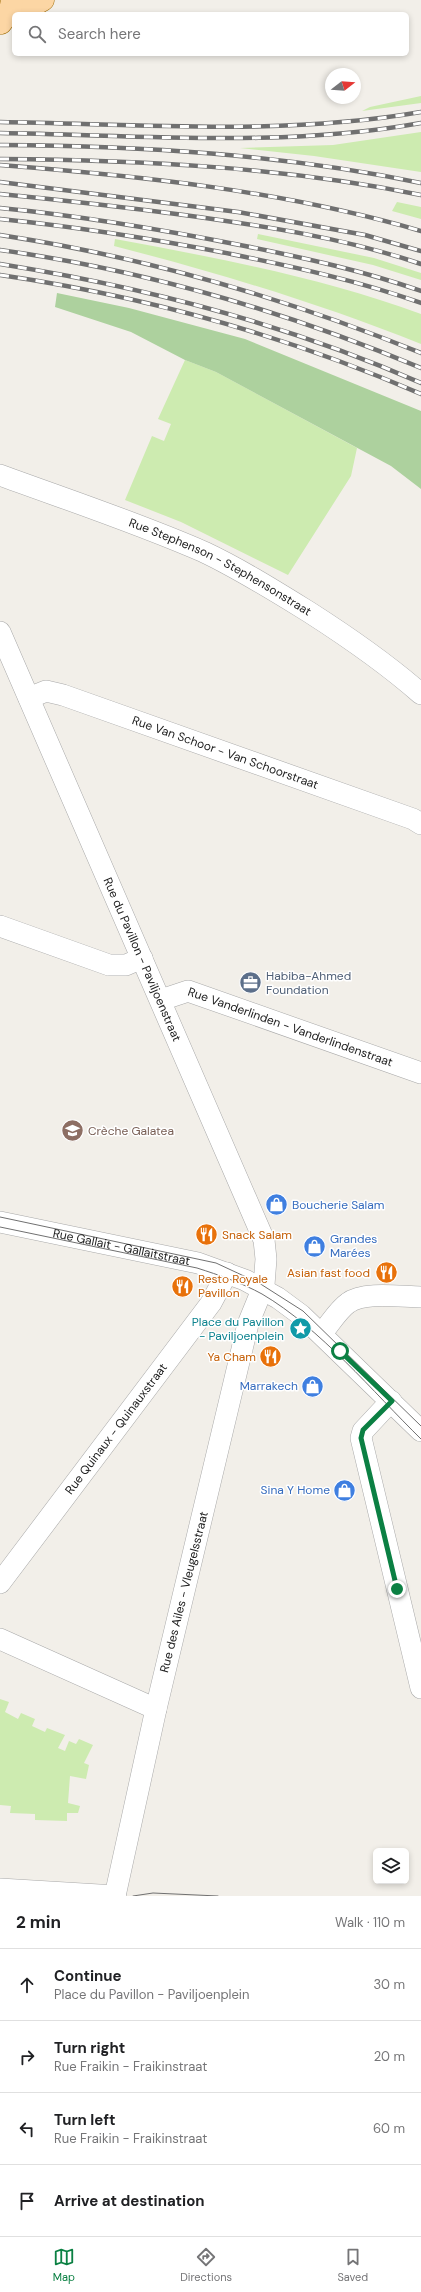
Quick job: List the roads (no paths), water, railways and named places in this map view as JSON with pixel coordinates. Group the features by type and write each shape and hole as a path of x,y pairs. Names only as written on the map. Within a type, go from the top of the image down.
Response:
{"main road":[{"path":"7,16 8,0"},
{"path":"7,16 10,11 12,0"},
{"path":"16,12 43,0"}],"street":[{"name":"Rue Stephenson - Stephensonstraat","path":"0,475 141,527 204,553 272,588 342,633 396,672 421,694"},
{"name":"Rue du Pavillon - Paviljoenstraat","path":"0,632 6,660 29,698 264,1240 266,1259 263,1290"},
{"name":"Rue Van Schoor - Van Schoorstraat","path":"29,698 46,691 63,695 352,796 413,819 421,824"},
{"path":"0,926 109,965 126,965 142,958"},
{"name":"Rue Vanderlinden - Vanderlindenstraat","path":"161,1000 188,990 421,1073"},
{"name":"Rue Gallait - Gallaitstraat","path":"0,1222 198,1263 227,1273 263,1290"},
{"name":"Rue Quinaux - Quinauxstraat","path":"0,1583 208,1308 227,1273"},
{"path":"263,1290 301,1315 322,1333 421,1431"},
{"name":"Rue des Ailes - Vleugelsstraat","path":"115,1896 156,1710 248,1324 263,1290"},
{"path":"322,1333 348,1302 360,1298 376,1296 421,1297"},
{"path":"392,1401 363,1430 361,1438 421,1688"},
{"path":"0,1639 156,1710"},
{"path":"0,1889 115,1896"}],"tram line":[{"path":"0,1217 216,1263 259,1283 303,1311 421,1426"},
{"path":"0,1227 197,1268 262,1294 284,1308 325,1342 421,1439"},
{"path":"133,1896 153,1893 218,1896"}],"railway":[{"path":"0,122 211,127 264,126 317,124 421,112"},
{"path":"0,133 264,138 369,131 421,123"},
{"path":"0,145 106,147 264,158 369,173 421,183"},
{"path":"0,159 159,163 211,167 369,185 421,195"},
{"path":"0,165 106,174 265,195 317,205 421,231"},
{"path":"0,182 238,212 365,235 421,251"},
{"path":"0,194 161,212 274,228 363,247 421,264"},
{"path":"0,208 123,224 245,246 290,255 378,277 421,291"},
{"path":"0,219 116,234 231,254 327,275 421,303"},
{"path":"0,235 108,255 214,282 318,314 421,353"},
{"path":"0,250 108,269 161,281 267,311 421,368"},
{"path":"0,264 108,284 214,310 267,325 319,343 421,383"},
{"path":"0,275 108,294 214,321 267,336 319,354 421,394"}],"place":[{"name":"Habiba-Ahmed Foundation","path":"251,983"},
{"name":"Crèche Galatea","path":"72,1131"},
{"name":"Boucherie Salam","path":"277,1205"},
{"name":"Snack Salam","path":"207,1235"},
{"name":"Grandes Marées","path":"314,1246"},
{"name":"Asian fast food","path":"386,1273"},
{"name":"Resto Royale Pavillon","path":"183,1286"},
{"name":"Place du Pavillon - Paviljoenplein","path":"300,1329"},
{"name":"Ya Cham","path":"271,1357"},
{"name":"Marrakech","path":"313,1386"},
{"name":"Sina Y Home","path":"345,1490"}]}
